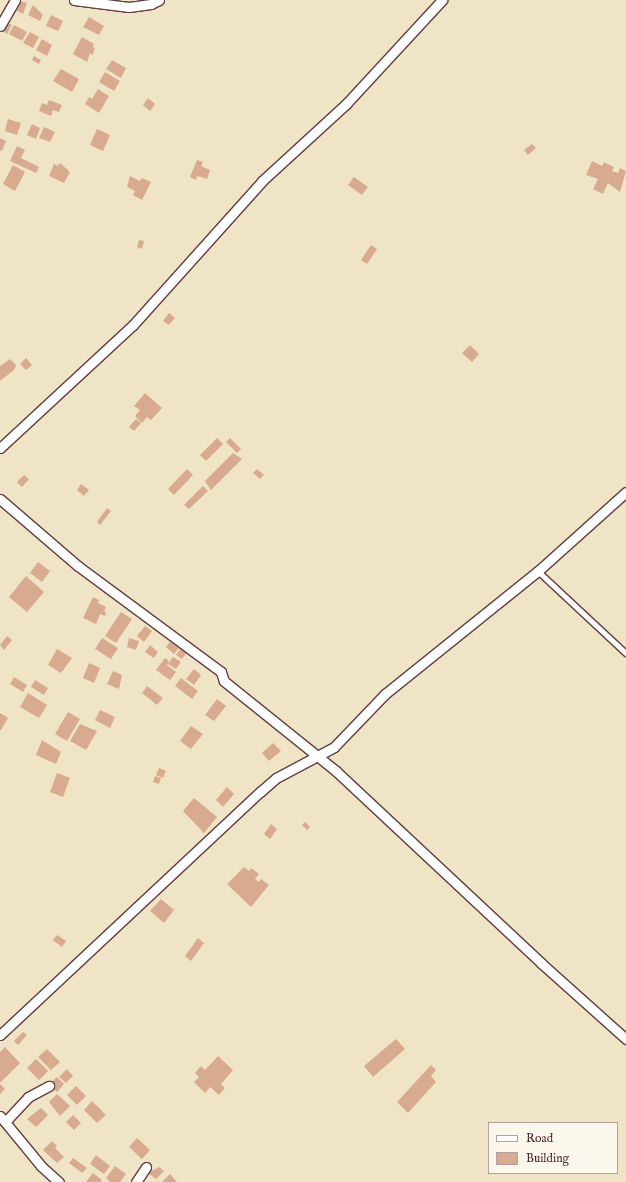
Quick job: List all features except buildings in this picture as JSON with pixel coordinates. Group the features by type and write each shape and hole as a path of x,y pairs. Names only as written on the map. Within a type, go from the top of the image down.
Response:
{"street":[{"path":"0,26 15,0"},
{"path":"74,0 129,7 151,4 159,0"},
{"path":"0,448 133,325 262,181 346,104 442,0"},
{"path":"0,1035 276,778 334,747 385,694 538,571 626,492"},
{"path":"0,500 78,566 221,672 224,682 336,771 541,963 626,1040"},
{"path":"48,1086 28,1097 3,1119 41,1166 59,1182"},
{"path":"136,1182 146,1167"}],"lane":[{"path":"538,571 626,653"}]}
